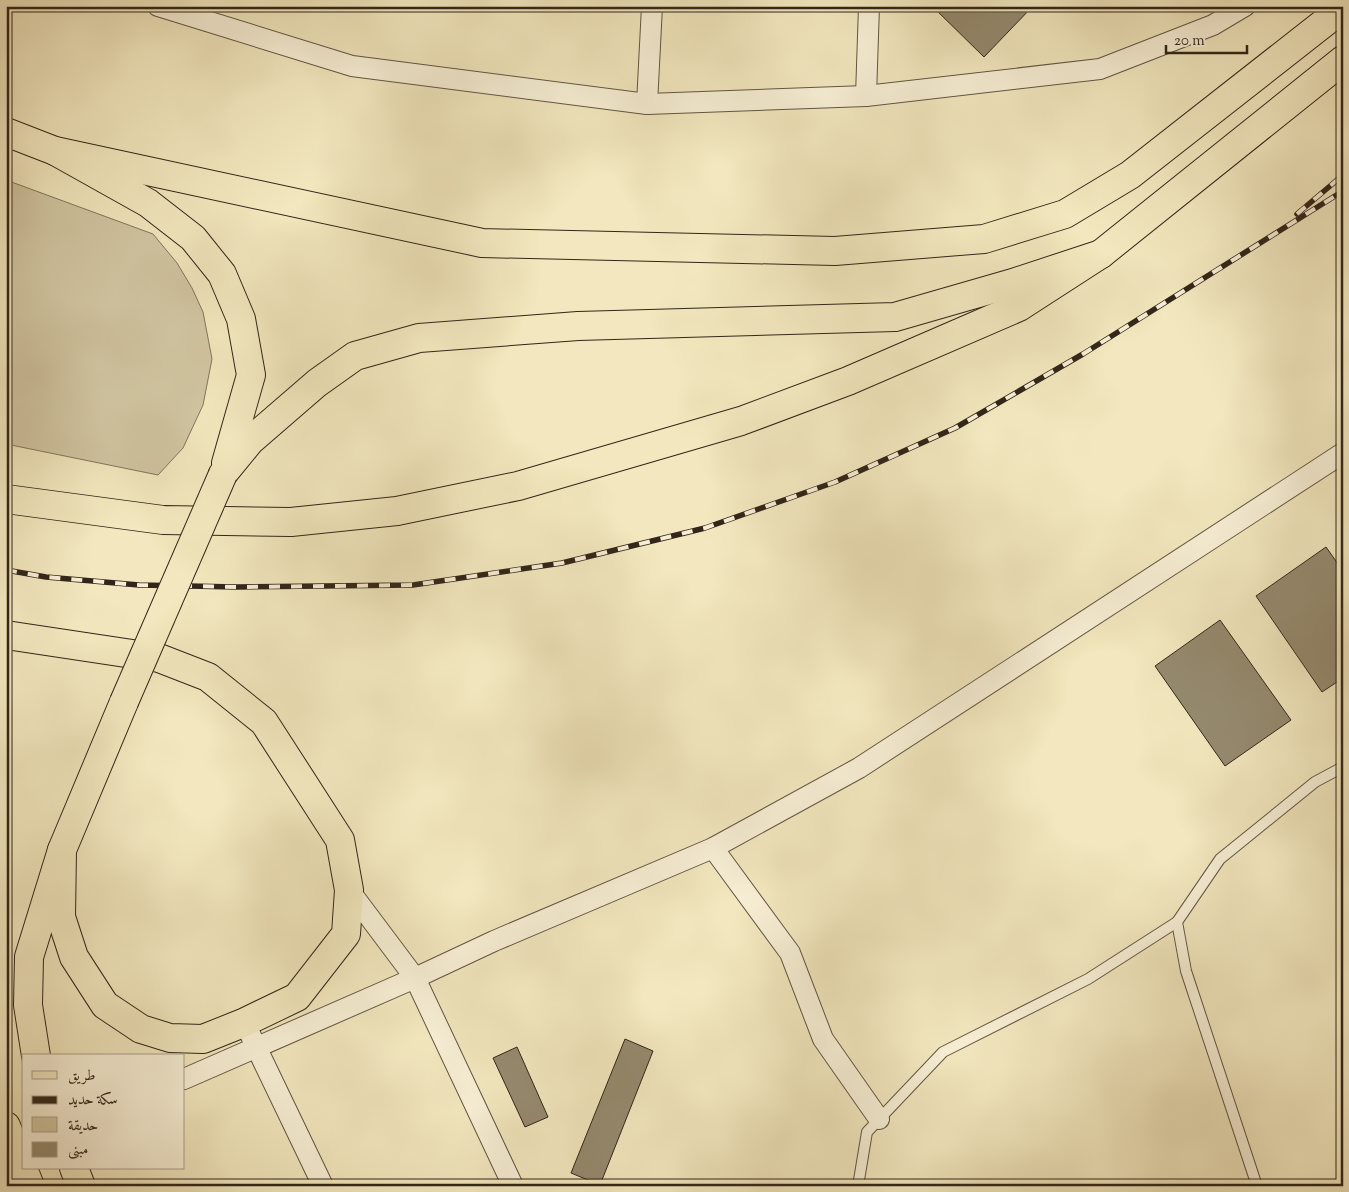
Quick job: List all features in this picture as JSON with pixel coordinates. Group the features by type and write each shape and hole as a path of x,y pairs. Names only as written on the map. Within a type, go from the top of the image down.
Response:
{"main road":[{"path":"55,151 482,243 835,251 984,239 1065,214 1130,175 1343,8"},
{"path":"6,499 163,520 291,522 396,511 518,486 741,421 848,380 1019,307 1101,254 1343,60"},
{"path":"6,132 55,151 148,203 193,238 222,274 241,319 251,375 223,474 62,850 29,957 28,1005 36,1054"},
{"path":"223,474 250,441 317,384 355,356 419,338 578,326 895,317 1013,283 1101,254"},
{"path":"6,635 160,658 208,677 264,722 340,840 349,890 346,934 297,997 250,1035 202,1039 170,1038 141,1029 106,1005 74,957 61,917 62,850"},
{"path":"6,1126 22,1166"},
{"path":"24,1170 30,1186"},
{"path":"75,1170 81,1186"}],"street":[{"path":"158,6 352,66 648,104 866,96 1100,69 1213,25 1245,6"},
{"path":"648,104 652,6"},
{"path":"866,96 869,6"},
{"path":"185,1078 250,1035 416,978 494,941 713,848 859,768 1343,453"},
{"path":"713,848 790,953 822,1038 879,1119"},
{"path":"349,890 416,978 513,1186"},
{"path":"250,1035 323,1186"}],"lane":[{"path":"858,1186 868,1132 943,1052 1088,979 1176,922 1220,859 1315,782 1343,767"},
{"path":"1176,922 1186,971 1257,1186"}],"green space":[{"path":"6,180 153,234 177,263 192,288 203,312 212,359 203,405 183,448 158,475 6,444"}],"building":[{"path":"932,6 1033,6 984,57"},
{"path":"1326,547 1343,571 1343,678 1322,692 1256,596"},
{"path":"1220,620 1291,720 1225,766 1155,666"},
{"path":"625,1039 653,1051 600,1185 571,1173"},
{"path":"517,1047 548,1117 525,1127 493,1058"}],"railway":[{"path":"1297,214 1343,175"},
{"path":"6,570 46,577 139,585 237,587 413,585 562,563 705,528 835,482 955,428 1083,354 1343,191"}]}
